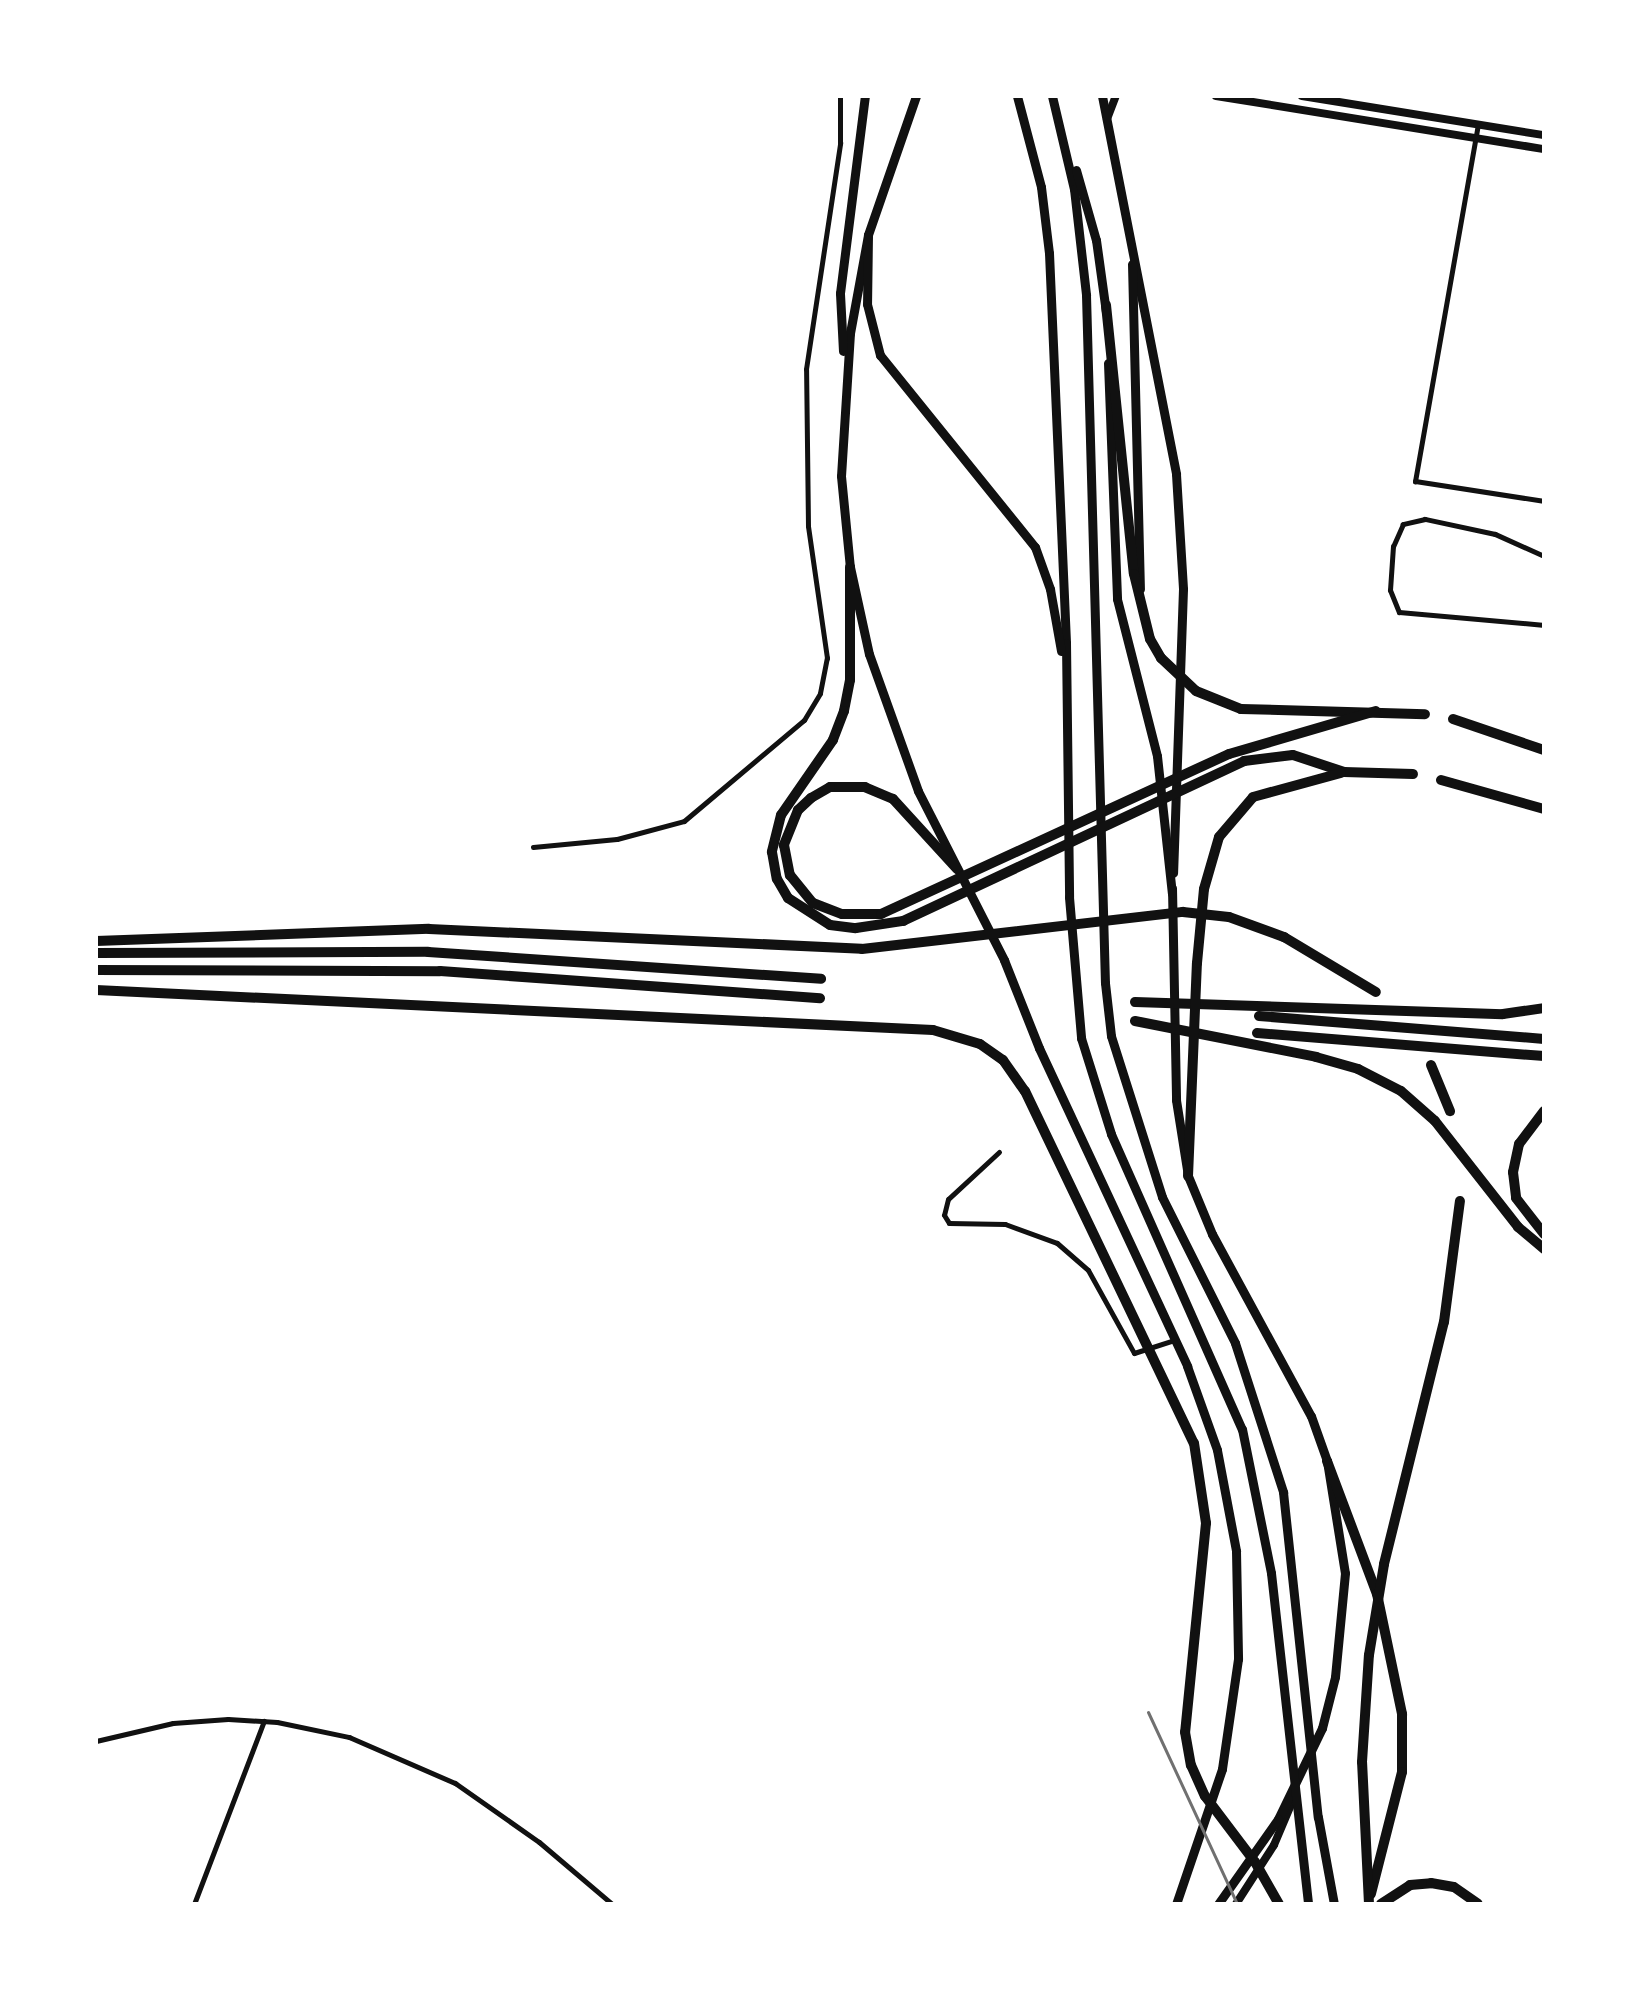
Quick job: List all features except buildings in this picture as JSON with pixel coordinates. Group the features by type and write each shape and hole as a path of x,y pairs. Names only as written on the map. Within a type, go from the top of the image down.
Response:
{"highway":[{"path":"1106,305 1140,609 1161,658 1215,702 1266,713 1376,711 1425,714"},
{"path":"850,567 850,680 844,711 833,740 781,815 773,865 788,898 830,925 883,926 920,913 1212,774 1274,755 1293,755 1344,772 1413,774"},
{"path":"957,869 893,799 879,790 830,787 798,810 784,845 790,875 804,896 826,910 858,917 914,902 1212,761 1376,711"},
{"path":"1453,719 1544,750"},
{"path":"1188,1176 1197,963 1204,889 1219,837 1253,797 1344,772"},
{"path":"1441,780 1544,809"},
{"path":"96,941 429,929 789,946 921,945 1151,912 1229,917 1307,948 1376,992"},
{"path":"96,953 428,952 821,979"},
{"path":"96,970 440,971 820,998"},
{"path":"96,990 933,1030 961,1037 1003,1060 1025,1091 1194,1443 1205,1499 1185,1732 1191,1765 1205,1796 1279,1904"},
{"path":"1135,1002 1544,1039"},
{"path":"1260,1011 1503,1014 1544,1008"},
{"path":"1135,1021 1256,1039 1544,1056"},
{"path":"1256,1039 1358,1069 1401,1091 1435,1121 1518,1227 1544,1249"},
{"path":"1431,1065 1450,1111"},
{"path":"1544,1111 1519,1144 1513,1172 1516,1198 1544,1234"},
{"path":"1368,1904 1362,1762 1369,1655 1409,1465 1444,1322 1460,1201"},
{"path":"1327,1461 1377,1594 1402,1714 1402,1772 1368,1904"},
{"path":"1381,1904 1410,1885 1431,1883 1454,1887 1478,1904"}],"main road":[{"path":"865,96 840,293 845,375 841,476 850,567 869,654 918,791 1176,1340 1217,1450 1236,1551 1239,1606 1233,1709 1222,1769 1176,1904"},
{"path":"845,375 868,235 916,96"},
{"path":"1017,96 1041,187 1049,253 1067,702 1069,897 1081,1038 1111,1134 1242,1429 1271,1573 1308,1904"},
{"path":"1052,96 1096,240 1106,305 1117,599 1157,756 1172,893"},
{"path":"1102,96 1160,378 1181,532 1172,893 1176,1100 1188,1176 1219,1247 1289,1371 1327,1461 1345,1573 1343,1624 1322,1728 1274,1845 1236,1904"},
{"path":"1106,119 1116,96"},
{"path":"1216,96 1544,149"},
{"path":"1302,96 1544,135"},
{"path":"1063,132 1086,295 1105,983 1111,1036 1162,1197 1235,1343 1261,1413 1283,1492 1328,1877 1334,1904"},
{"path":"1130,230 1140,609"},
{"path":"868,235 867,304 880,355 1035,547 1050,589 1067,702"},
{"path":"1218,1904 1302,1777"}],"street":[{"path":"533,847 617,839 684,821 804,720 820,693 827,658 808,526 806,369 840,143 840,96"},
{"path":"1478,124 1415,481 1544,501"},
{"path":"1544,556 1495,534 1425,519 1403,524 1393,546 1390,590 1399,612 1544,625"},
{"path":"999,1152 948,1199 944,1215 949,1223 1005,1224 1057,1243 1088,1270 1134,1353 1176,1340"},
{"path":"96,1741 173,1723 264,1721 349,1737 421,1764 526,1832 612,1904"},
{"path":"194,1904 264,1721"}],"railway":[{"path":"1148,1712 1237,1904"}]}
